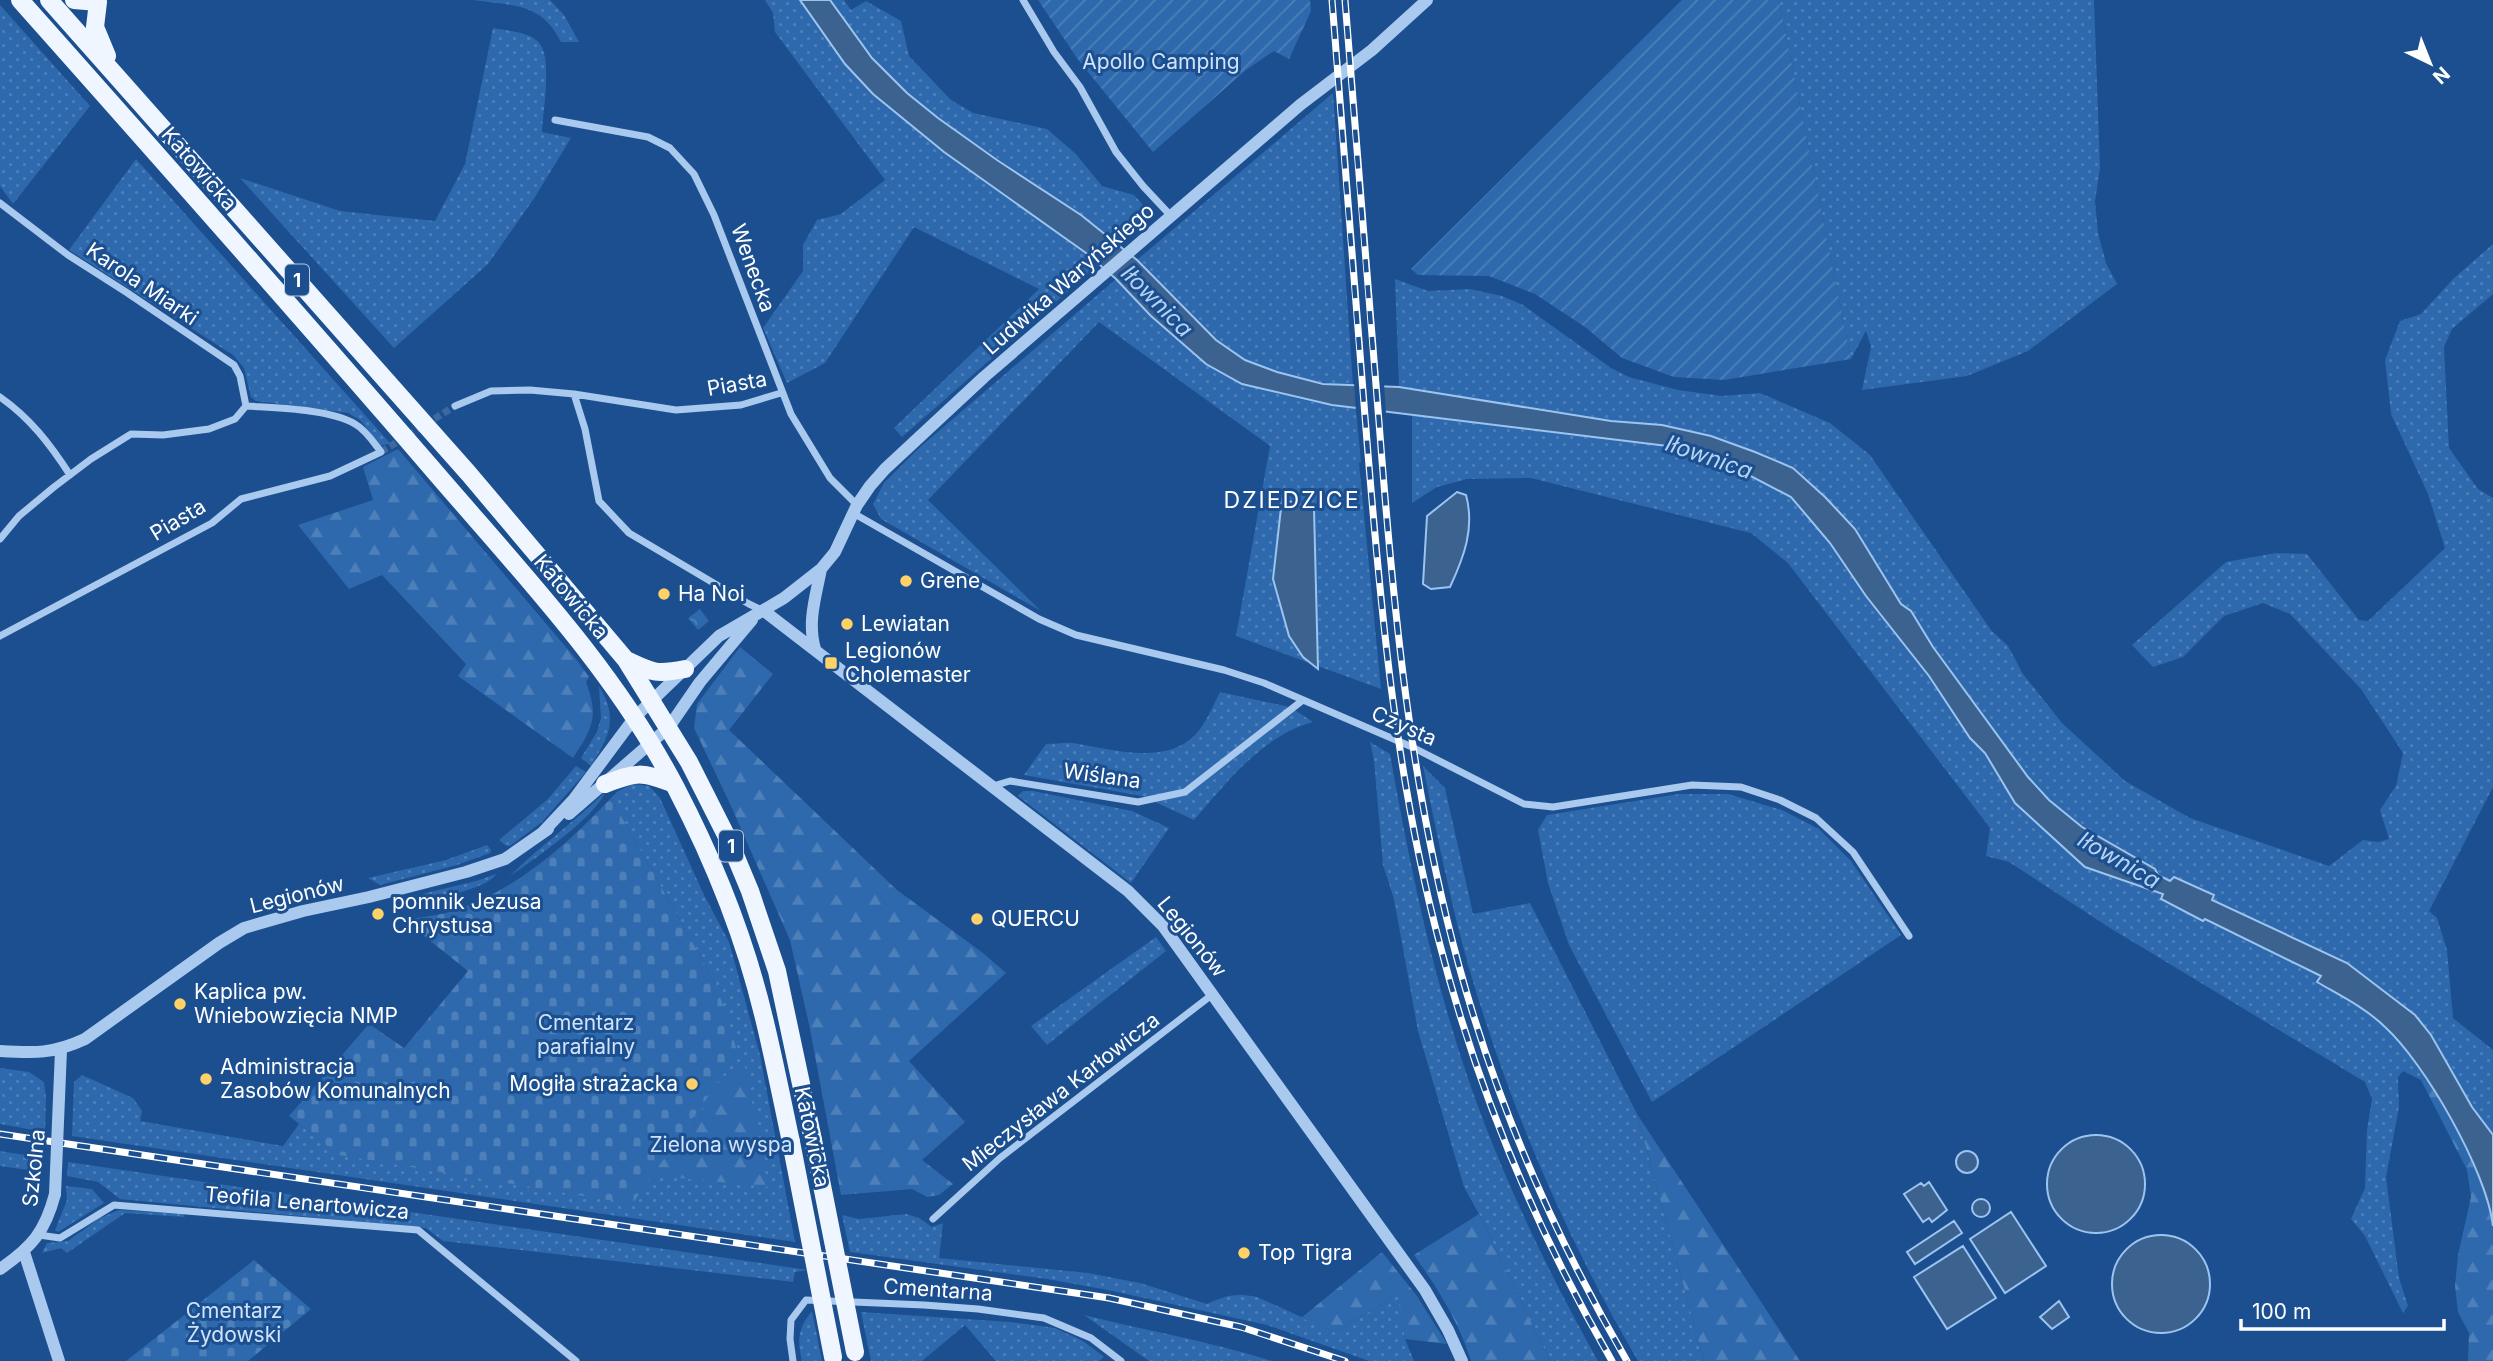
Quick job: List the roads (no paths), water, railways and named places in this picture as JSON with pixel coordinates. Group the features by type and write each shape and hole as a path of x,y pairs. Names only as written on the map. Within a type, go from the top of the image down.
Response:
{"main road":[{"name":"Katowicka","path":"20,0 588,651 651,743 708,853 742,943 764,1016 834,1359"},
{"name":"Katowicka","path":"48,0 469,474 626,660 669,727 730,843 765,934 785,1003 856,1356"},
{"path":"74,0 98,2 95,27 118,78"},
{"path":"626,660 661,674 685,669"},
{"path":"605,785 633,774 654,776 674,784"}],"street":[{"path":"1023,0 1054,52 1080,87 1116,152 1171,216"},
{"name":"Ludwika Waryńskiego","path":"761,613 821,569 835,552 855,509 885,469 984,377 1312,95 1372,50 1427,0"},
{"name":"Wenecka","path":"555,120 648,137 670,148 694,174 714,215 781,393 801,434 830,478 855,509"},
{"name":"Karola Miarki","path":"3,205 68,255 234,365 240,376 246,405"},
{"name":"Piasta","path":"455,406 491,391 530,390 574,394 676,410 741,405 781,393"},
{"path":"574,394 585,429 599,501 613,519 629,533 761,613"},
{"path":"0,397 35,427 51,445 69,475"},
{"path":"0,539 19,516 69,475 131,434 163,435 209,429 234,419 246,405"},
{"name":"Piasta","path":"0,636 212,523 241,499 330,476 381,452 358,425 345,419 246,405"},
{"name":"Czysta","path":"855,509 1001,599 1064,629 1166,658 1224,670 1264,684 1412,747 1524,804 1553,807 1692,785 1741,787 1780,800 1816,818 1853,852 1909,936"},
{"path":"815,649 811,621 821,569"},
{"name":"Legionów","path":"544,832 574,799 635,717 719,636 761,613"},
{"name":"Legionów","path":"761,613 815,649 1128,891 1163,926 1425,1290 1462,1361"},
{"name":"Legionów","path":"0,1051 32,1053 61,1050 85,1040 219,943 244,928 466,872 505,859 605,785 669,727 700,682 761,613"},
{"name":"Wiślana","path":"991,786 1010,781 1138,802 1185,792 1303,700"},
{"name":"Mieczysława Karłowicza","path":"933,1219 1000,1158 1213,995"},
{"name":"Szkolna","path":"0,1269 24,1252 39,1235 49,1217 55,1194 61,1050"},
{"name":"Teofila Lenartowicza","path":"39,1235 60,1238 114,1205 418,1230 576,1361"},
{"path":"24,1252 59,1361"},
{"name":"Cmentarna","path":"793,1361 791,1320 806,1300 902,1303 1044,1318 1091,1338 1121,1361"}],"water":[{"name":"Iłownica","path":"800,0 830,0 872,58 907,93 997,160 1081,215 1137,260 1216,340 1245,360 1323,384 1399,387 1611,421 1662,425 1711,436 1793,468 1855,529 1901,604 1911,611 1933,647 2028,777 2049,800 2082,827 2155,869 2158,875 2170,881 2174,877 2214,895 2212,900 2347,963 2415,1015 2431,1035 2472,1107 2493,1135 2493,1226 2479,1177 2452,1120 2417,1065 2384,1026 2360,1007 2317,982 2321,976 2205,919 2203,921 2161,899 2163,894 2085,867 2015,803 1985,753 1970,738 1929,676 1866,596 1830,543 1791,497 1724,462 1684,448 1332,405 1242,384 1206,364 1151,316 1116,279 1086,253 944,152 873,94 845,64"},
{"path":"1457,492 1466,495 1469,519 1467,542 1450,587 1431,589 1423,584 1427,516"},
{"path":"1282,499 1314,509 1318,669 1303,657 1289,636 1273,579"},
{"path":"2096,1135 2115,1139 2131,1149 2141,1165 2145,1184 2141,1203 2131,1219 2115,1229 2096,1233 2077,1229 2061,1219 2051,1203 2047,1184 2051,1165 2061,1149 2077,1139"},
{"path":"1963,1151 1971,1151 1978,1158 1978,1166 1971,1173 1963,1173 1956,1166 1956,1158"},
{"path":"1929,1182 1947,1210 1932,1222 1929,1218 1923,1222 1904,1194 1921,1183 1924,1186"},
{"path":"1977,1199 1985,1199 1990,1208 1988,1215 1977,1217 1972,1212 1972,1204"},
{"path":"2011,1212 2046,1266 2005,1293 1970,1239"},
{"path":"1954,1221 1962,1233 1915,1264 1907,1252"},
{"path":"2161,1235 2180,1239 2196,1249 2206,1265 2210,1284 2206,1303 2196,1319 2180,1329 2161,1333 2142,1329 2126,1319 2116,1303 2112,1284 2116,1265 2126,1249 2142,1239"},
{"path":"1963,1246 1996,1298 1947,1329 1914,1277"},
{"path":"2059,1301 2069,1317 2052,1329 2040,1317"}],"tunnel":[{"path":"381,452 455,406"}],"railway":[{"path":"1332,0 1371,494 1391,689 1411,818 1440,945 1472,1053 1491,1106 1558,1261 1612,1361"},
{"path":"1345,0 1391,560 1406,696 1428,832 1459,966 1491,1069 1552,1218 1627,1361"},
{"path":"0,1134 1109,1298 1241,1327 1345,1361"}],"place":[{"name":"Grene","path":"906,581"},
{"name":"Ha Noi","path":"664,594"},
{"name":"Lewiatan","path":"847,624"},
{"name":"Legionów Cholemaster","path":"831,663"},
{"name":"pomnik Jezusa Chrystusa","path":"378,914"},
{"name":"QUERCU","path":"977,919"},
{"name":"Kaplica pw. Wniebowzięcia NMP","path":"180,1004"},
{"name":"Administracja Zasobów Komunalnych","path":"206,1079"},
{"name":"Mogiła strażacka","path":"692,1084"},
{"name":"Top Tigra","path":"1244,1253"}],"district":[{"name":"DZIEDZICE","path":"1292,500"}],"park label":[{"name":"Apollo Camping","path":"1161,62"},
{"name":"Cmentarz parafialny","path":"586,1035"},
{"name":"Zielona wyspa","path":"721,1145"},
{"name":"Cmentarz Żydowski","path":"234,1323"}]}
